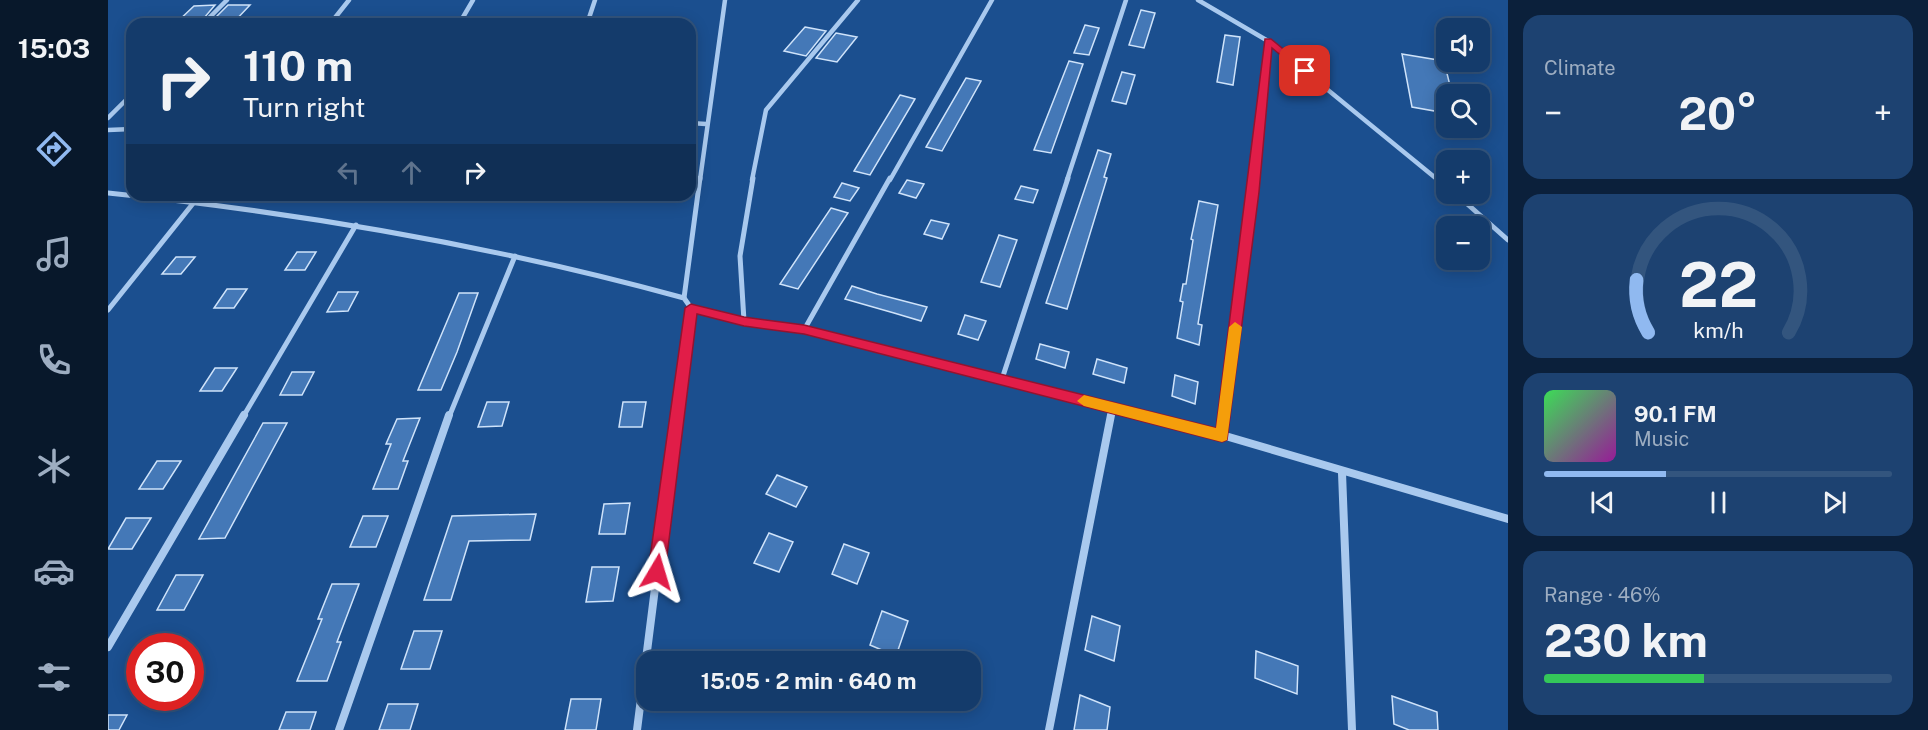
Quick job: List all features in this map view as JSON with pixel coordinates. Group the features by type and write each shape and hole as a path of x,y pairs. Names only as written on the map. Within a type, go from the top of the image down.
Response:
{"street":[{"path":"208,18 227,0"},
{"path":"335,18 349,0"},
{"path":"462,18 473,0"},
{"path":"590,18 595,0"},
{"path":"684,298 706,124 725,0"},
{"path":"744,321 740,256 757,139 764,116 858,0"},
{"path":"804,330 992,0"},
{"path":"1002,380 1126,0"},
{"path":"1198,0 1268,41 1436,178"},
{"path":"1222,435 1253,192 1268,41"},
{"path":"108,118 126,100"},
{"path":"696,123 706,124"},
{"path":"108,130 126,129"},
{"path":"108,193 126,195"},
{"path":"108,310 195,201 356,225 515,256 684,298 691,308 744,321 804,330 1222,435 1342,473 1508,519"},
{"path":"1467,204 1508,240"},
{"path":"108,647 356,225"},
{"path":"339,730 446,423 515,256"},
{"path":"637,730 691,308"},
{"path":"1049,730 1112,408"},
{"path":"1342,473 1352,730"}],"building":[{"path":"215,5 204,18 181,18 194,6"},
{"path":"228,5 250,5 238,18 215,18"},
{"path":"1141,10 1155,13 1144,48 1129,45"},
{"path":"1085,25 1099,28 1089,55 1074,53"},
{"path":"805,27 826,31 806,56 784,51"},
{"path":"836,33 857,37 837,62 816,58"},
{"path":"1225,35 1240,37 1233,85 1217,82"},
{"path":"1402,54 1436,60 1436,72 1447,72 1450,84 1436,84 1436,111 1412,107"},
{"path":"1069,61 1083,64 1051,153 1034,150"},
{"path":"1122,72 1135,75 1126,104 1112,101"},
{"path":"966,78 981,81 942,151 926,147"},
{"path":"900,95 915,99 870,175 854,171"},
{"path":"1098,150 1111,154 1104,177 1107,178 1067,309 1046,303"},
{"path":"907,180 924,184 916,198 899,193"},
{"path":"842,183 859,188 850,201 834,197"},
{"path":"1021,186 1038,190 1033,203 1015,199"},
{"path":"1199,201 1218,205 1198,324 1202,325 1199,345 1177,338 1183,302 1180,301 1183,284 1186,284 1193,240 1191,239"},
{"path":"831,208 848,213 798,289 780,284"},
{"path":"931,220 949,224 942,239 924,234"},
{"path":"999,235 1017,240 1000,287 981,282"},
{"path":"297,252 316,252 305,270 285,270"},
{"path":"176,257 195,257 181,274 162,274"},
{"path":"852,286 927,307 921,321 845,299"},
{"path":"227,289 247,289 234,308 214,308"},
{"path":"338,292 358,292 348,311 327,312"},
{"path":"459,293 478,293 441,390 418,390"},
{"path":"965,315 986,321 978,340 958,334"},
{"path":"1040,344 1069,352 1065,368 1036,359"},
{"path":"1097,359 1127,368 1124,383 1093,374"},
{"path":"215,368 237,368 222,391 200,391"},
{"path":"292,372 314,372 302,395 280,395"},
{"path":"1175,375 1198,382 1195,404 1172,396"},
{"path":"487,402 509,402 502,426 478,427"},
{"path":"623,402 646,402 642,427 619,427"},
{"path":"420,418 403,461 408,461 398,489 373,489 391,444 386,444 397,419"},
{"path":"263,423 287,423 225,538 199,539"},
{"path":"157,461 181,461 163,489 139,489"},
{"path":"777,475 807,487 796,507 766,494"},
{"path":"630,503 625,534 599,534 604,504"},
{"path":"536,514 530,540 469,541 451,600 424,600 452,516"},
{"path":"363,516 388,516 376,547 350,547"},
{"path":"126,518 151,518 132,549 108,549"},
{"path":"769,533 793,542 779,572 754,563"},
{"path":"844,544 869,553 857,584 832,574"},
{"path":"592,567 619,567 613,601 586,602"},
{"path":"176,575 203,575 184,610 157,610"},
{"path":"332,584 359,584 337,642 341,642 327,681 297,681 322,619 318,619"},
{"path":"882,611 908,621 898,651 884,651 870,645"},
{"path":"1092,616 1120,626 1114,661 1085,650"},
{"path":"414,631 442,631 430,669 401,669"},
{"path":"1256,651 1298,666 1297,694 1255,678"},
{"path":"1080,695 1110,707 1107,730 1074,730"},
{"path":"1392,696 1437,712 1438,730 1409,730 1394,724"},
{"path":"571,699 601,699 596,730 565,730"},
{"path":"388,704 418,704 410,730 379,730"},
{"path":"286,712 316,712 310,730 279,730"},
{"path":"108,715 127,715 119,730 108,730"}],"slow traffic":[{"path":"1084,401 1222,435 1235,327"}],"route":[{"path":"657,572 691,308 744,321 804,330 1222,435 1253,192 1268,41 1305,71"}]}
